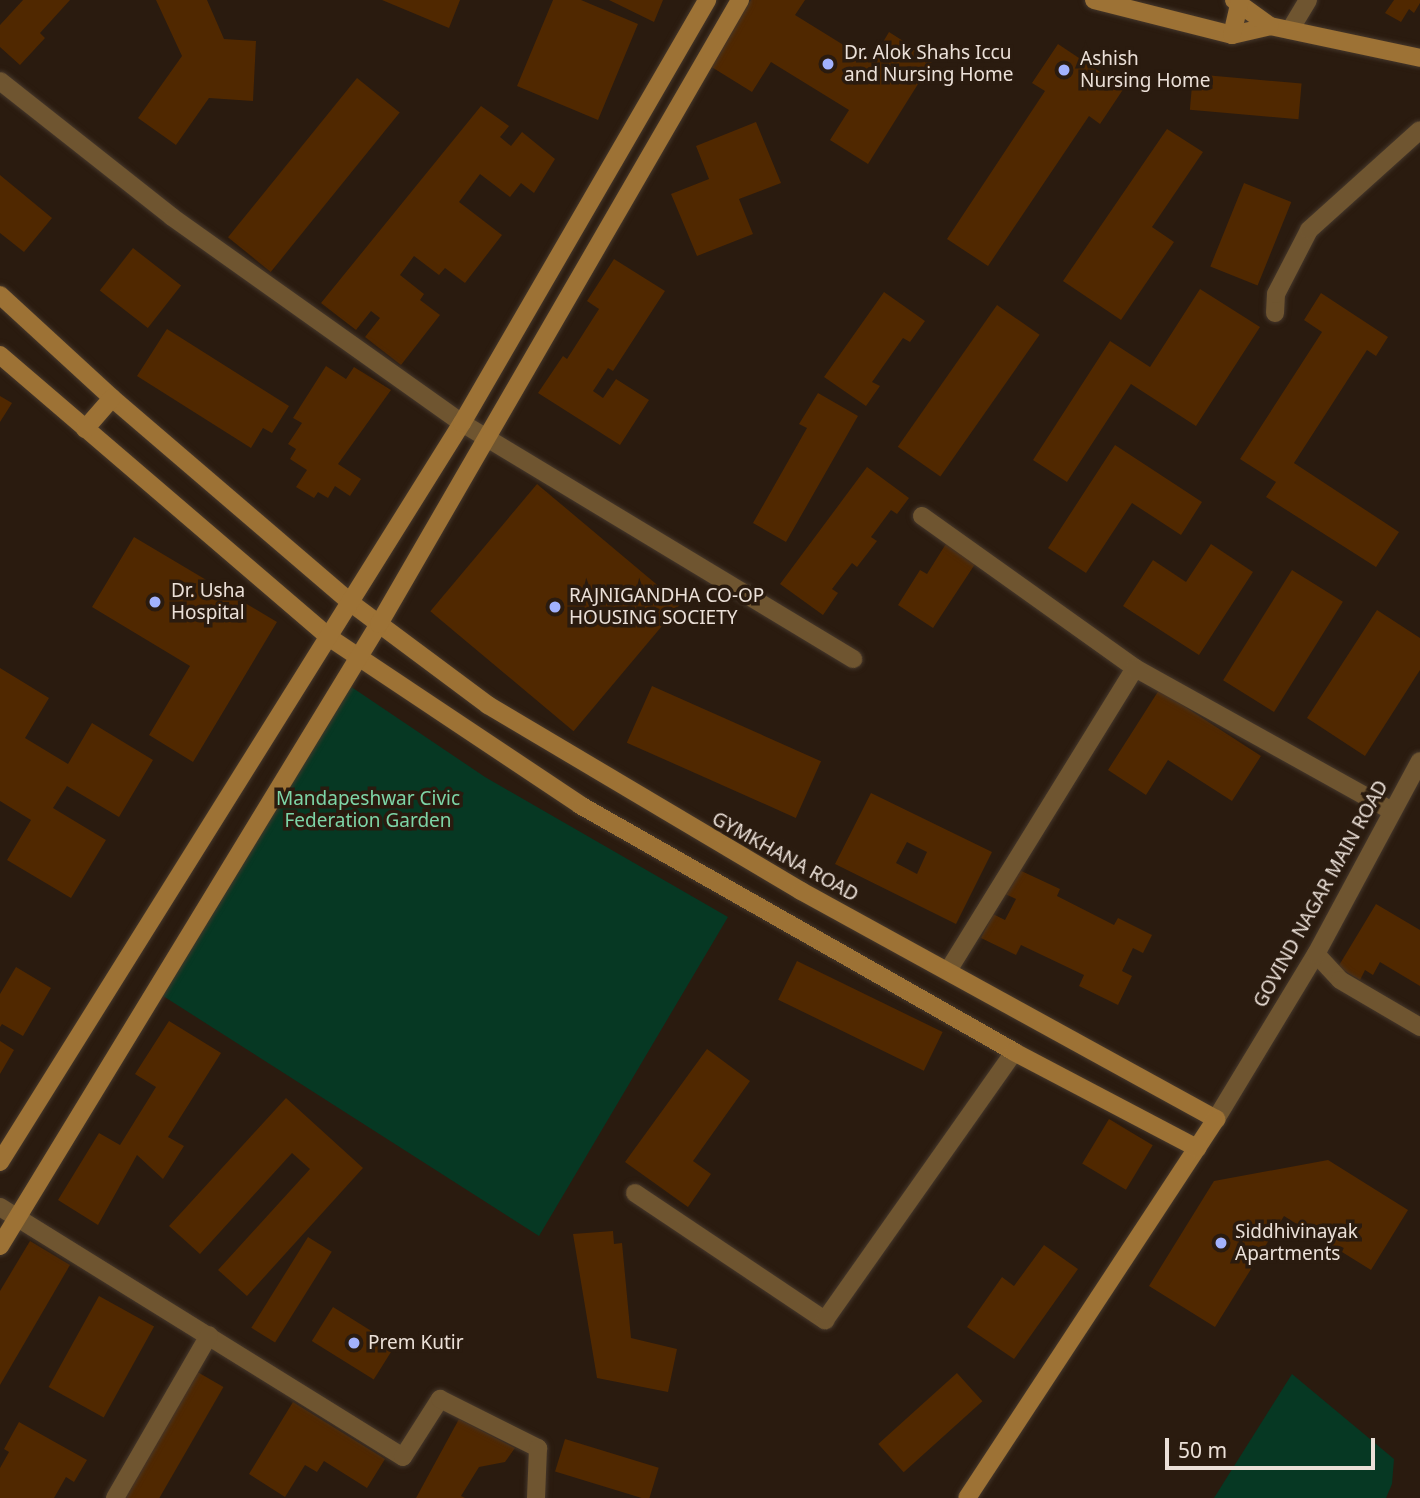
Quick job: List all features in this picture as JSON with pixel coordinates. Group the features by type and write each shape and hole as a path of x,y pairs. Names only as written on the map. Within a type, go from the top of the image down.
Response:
{"street":[{"path":"0,1162 462,423 707,0"},
{"path":"0,1247 379,624 740,0"},
{"path":"1094,0 1232,35 1270,26 1420,58"},
{"path":"1290,30 1308,0"},
{"path":"1232,35 1237,1 1270,26"},
{"path":"0,81 172,217 462,423 853,659"},
{"path":"1275,313 1276,294 1309,230 1420,130"},
{"name":"GYMKHANA ROAD","path":"0,295 112,398 351,603 488,705 580,761 948,971 1216,1119"},
{"path":"0,355 330,638 580,805 1014,1052 1197,1148"},
{"path":"85,429 112,398"},
{"path":"922,516 1135,668 1390,810"},
{"path":"948,971 1135,668"},
{"name":"GOVIND NAGAR MAIN ROAD","path":"1216,1119 1317,954 1390,810 1420,761"},
{"path":"1317,954 1340,980 1420,1027"},
{"path":"635,1193 825,1320 1014,1052"},
{"path":"967,1498 1216,1119"},
{"path":"0,1207 403,1457 440,1399 538,1448 536,1498"},
{"path":"115,1498 209,1335"}],"green space":[{"name":"Mandapeshwar Civic Federation Garden","path":"347,684 485,777 728,917 539,1236 160,994"},
{"path":"1292,1374 1394,1459 1392,1484 1386,1498 1214,1498"}],"building":[{"path":"23,0 70,0 40,33 45,38 20,65 0,47 0,25"},
{"path":"156,0 207,0 224,39 256,41 253,101 209,98 176,145 138,118 182,56"},
{"path":"382,0 460,0 449,28"},
{"path":"553,0 581,0 638,24 598,120 517,86"},
{"path":"609,0 663,0 654,22"},
{"path":"751,0 805,0 795,15 871,62 889,32 933,60 868,164 830,140 849,110 771,62 752,92 710,66"},
{"path":"1394,0 1420,0 1420,3 1414,13 1409,9 1401,22 1385,13"},
{"path":"1058,44 1124,88 1100,124 1089,116 988,266 947,239 1045,91 1032,83"},
{"path":"1193,74 1302,83 1298,119 1190,110"},
{"path":"357,78 400,113 271,272 228,237"},
{"path":"481,106 509,126 500,137 511,146 522,132 555,159 534,193 521,183 510,197 480,174 459,202 502,235 465,283 445,268 439,275 414,256 400,275 424,294 420,300 440,315 401,365 365,337 380,318 371,311 356,330 321,303"},
{"path":"756,122 781,183 739,199 753,234 697,256 671,194 709,179 696,146"},
{"path":"1167,129 1203,152 1152,227 1174,242 1121,320 1063,281"},
{"path":"0,175 52,218 24,252 0,233"},
{"path":"1244,183 1291,202 1258,286 1210,266"},
{"path":"133,248 181,286 148,328 100,291"},
{"path":"614,259 665,291 613,371 608,368 593,391 603,398 616,379 649,400 620,445 538,393 563,356 567,359 599,309 587,301"},
{"path":"1200,289 1260,327 1196,426 1131,384 1067,482 1033,460 1110,341 1150,367"},
{"path":"884,292 925,321 910,342 903,338 872,382 880,386 866,406 824,377"},
{"path":"1321,293 1388,337 1376,356 1367,350 1294,463 1399,532 1376,567 1266,497 1276,482 1240,459 1322,332 1304,320"},
{"path":"997,305 1040,335 940,477 898,447"},
{"path":"167,329 289,406 272,433 263,428 251,448 137,376"},
{"path":"326,366 346,379 354,367 391,390 338,464 361,479 350,496 335,486 328,498 318,492 314,498 296,487 307,470 290,459 296,449 288,444 302,423 293,418"},
{"path":"818,393 858,416 786,542 753,523 807,428 799,424"},
{"path":"0,396 12,403 0,422"},
{"path":"1115,445 1202,502 1181,535 1132,503 1086,573 1048,548"},
{"path":"867,467 909,498 897,514 891,510 871,537 877,541 857,567 852,563 832,589 838,593 823,615 780,584"},
{"name":"RAJNIGANDHA CO-OP HOUSING SOCIETY","path":"537,484 680,604 574,731 430,611"},
{"path":"134,537 277,622 193,762 149,735 190,666 92,607"},
{"path":"949,539 979,558 933,628 898,605 920,570 927,574"},
{"path":"1211,544 1253,572 1199,655 1123,606 1153,560 1186,582"},
{"path":"1292,570 1343,602 1274,712 1223,680"},
{"path":"1377,610 1420,638 1420,670 1365,756 1307,718"},
{"path":"0,668 49,698 25,738 68,764 92,723 153,760 119,817 67,786 53,808 106,840 71,898 7,860 31,820 0,801"},
{"path":"652,686 821,761 796,818 627,743"},
{"path":"1159,690 1261,756 1232,801 1168,760 1146,795 1108,770"},
{"path":"871,793 992,852 956,924 835,864","holes":["907,842 927,852 917,874 896,863"]},
{"path":"1015,868 1060,889 1057,896 1114,925 1118,918 1152,935 1143,953 1133,948 1122,971 1132,976 1118,1005 1079,986 1084,975 1021,945 1016,955 981,938 993,914 1005,920 1016,899 1003,893"},
{"path":"1376,904 1420,930 1420,986 1380,962 1373,975 1365,970 1360,980 1338,967"},
{"path":"797,961 943,1032 924,1071 778,1000"},
{"path":"16,967 51,988 23,1036 2,1024 0,1027 0,994"},
{"path":"169,1021 221,1053 168,1137 184,1146 163,1179 137,1155 98,1225 58,1200 99,1133 120,1145 156,1087 135,1074"},
{"path":"0,1041 14,1050 0,1074"},
{"path":"707,1049 750,1081 693,1161 711,1174 688,1207 625,1162"},
{"path":"286,1098 363,1168 247,1296 218,1270 310,1169 292,1153 200,1254 169,1226"},
{"path":"1109,1119 1153,1145 1126,1190 1082,1164"},
{"name":"Siddhivinayak Apartments","path":"1328,1160 1408,1210 1371,1270 1284,1216 1215,1327 1149,1286 1214,1181"},
{"path":"613,1231 614,1244 622,1243 631,1338 677,1349 668,1392 597,1378 573,1234"},
{"path":"308,1237 332,1252 275,1343 251,1328"},
{"path":"30,1241 70,1265 0,1385 0,1291"},
{"path":"1044,1245 1078,1269 1014,1359 967,1327 1002,1277 1014,1286"},
{"path":"99,1296 154,1327 104,1418 49,1387"},
{"name":"Prem Kutir","path":"333,1307 395,1346 374,1380 312,1341"},
{"path":"194,1370 223,1387 159,1498 120,1498"},
{"path":"957,1373 982,1401 904,1472 878,1444"},
{"path":"293,1402 385,1459 367,1488 324,1461 317,1472 305,1465 285,1497 249,1474"},
{"path":"459,1419 515,1448 505,1462 479,1467 461,1496 465,1498 416,1498"},
{"path":"19,1422 87,1460 74,1482 66,1477 54,1498 0,1498 0,1468 9,1452 4,1449"},
{"path":"565,1439 659,1468 649,1498 555,1472"}],"place":[{"name":"Dr. Alok Shahs Iccu and Nursing Home","path":"828,64"},
{"name":"Ashish Nursing Home","path":"1064,70"},
{"name":"Dr. Usha Hospital","path":"155,602"},
{"name":"RAJNIGANDHA CO-OP HOUSING SOCIETY","path":"555,607"},
{"name":"Siddhivinayak Apartments","path":"1221,1243"},
{"name":"Prem Kutir","path":"354,1343"}]}
